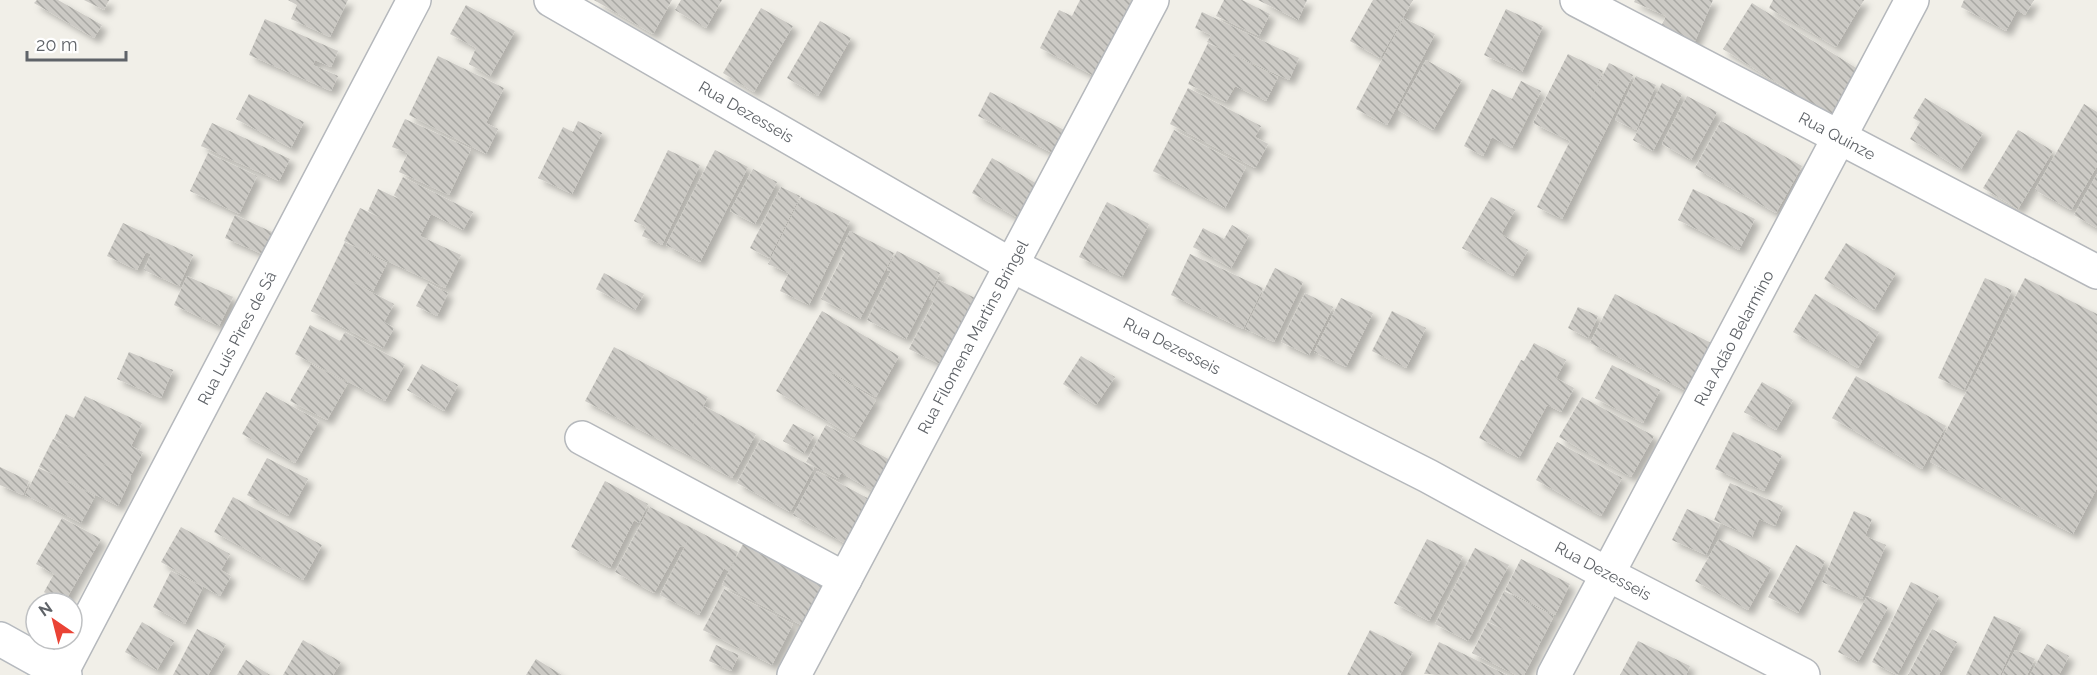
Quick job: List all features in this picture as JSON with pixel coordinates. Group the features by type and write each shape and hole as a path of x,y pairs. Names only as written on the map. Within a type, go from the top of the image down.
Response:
{"street":[{"name":"Rua Luís Pires de Sá","path":"62,674 414,0"},
{"name":"Rua Dezesseis","path":"551,0 1011,265 1428,476 1609,575 1803,675"},
{"name":"Rua Filomena Martins Bringel","path":"794,675 1152,0"},
{"name":"Rua Quinze","path":"1577,0 2097,272"},
{"name":"Rua Adão Belarmino","path":"1554,675 1912,0"},
{"path":"582,438 845,579"},
{"path":"0,639 62,674"}],"building":[{"path":"37,0 58,0 102,25 94,38 34,3"},
{"path":"84,0 109,0 104,10"},
{"path":"288,0 348,0 330,37 291,19 297,5"},
{"path":"594,0 672,0 653,34"},
{"path":"681,0 722,0 706,28 675,10"},
{"path":"1080,0 1137,0 1104,81 1040,48 1059,10 1072,16"},
{"path":"1224,0 1242,0 1270,14 1259,36 1216,16"},
{"path":"1258,0 1307,0 1298,20"},
{"path":"1373,0 1413,0 1380,58 1350,41"},
{"path":"1635,0 1713,0 1692,48 1658,33 1666,16 1634,2"},
{"path":"1773,0 1864,0 1836,47 1769,8"},
{"path":"1964,0 2034,0 2025,15 2017,10 2006,31 1961,7"},
{"path":"1752,3 1861,71 1832,117 1723,49"},
{"path":"466,5 515,31 490,76 469,64 476,48 450,34"},
{"path":"761,8 793,26 754,92 723,73"},
{"path":"1506,9 1543,26 1522,72 1484,55"},
{"path":"1202,12 1299,58 1289,80 1207,42 1211,35 1195,28"},
{"path":"1404,18 1435,34 1387,125 1356,109"},
{"path":"265,19 338,51 331,67 315,60 313,65 338,76 331,91 249,55"},
{"path":"820,21 851,38 818,96 787,78"},
{"path":"1208,43 1278,77 1266,101 1235,86 1226,102 1188,84"},
{"path":"1568,54 1603,71 1588,105 1609,63 1633,75 1562,219 1537,207 1570,141 1533,123"},
{"path":"438,56 504,88 486,123 498,129 486,154 409,115"},
{"path":"1426,60 1462,80 1433,130 1398,110"},
{"path":"1636,76 1656,85 1636,130 1615,120"},
{"path":"1521,81 1541,91 1512,148 1492,137 1483,156 1464,146 1492,89 1512,99"},
{"path":"1662,83 1682,94 1653,151 1633,140"},
{"path":"1188,88 1261,126 1255,137 1268,144 1255,168 1170,124"},
{"path":"990,92 1070,133 1058,156 978,116"},
{"path":"249,94 304,122 291,148 236,119"},
{"path":"1687,96 1717,112 1691,160 1662,144"},
{"path":"1925,98 1983,133 1961,169 1910,139 1920,122 1913,118"},
{"path":"2084,104 2097,112 2097,166 2071,210 2035,190"},
{"path":"405,119 471,149 449,195 399,172 408,153 392,147"},
{"path":"578,121 602,133 572,194 538,178 563,127 573,132"},
{"path":"1721,121 1802,166 1776,213 1695,168"},
{"path":"212,123 290,159 279,181 201,146"},
{"path":"1174,130 1246,167 1225,208 1153,171"},
{"path":"2018,130 2053,151 2018,209 1983,188"},
{"path":"668,150 700,165 662,245 642,236 646,227 634,221"},
{"path":"715,150 748,167 700,262 666,245"},
{"path":"208,153 257,176 239,214 190,191"},
{"path":"992,158 1039,185 1020,219 972,193"},
{"path":"753,169 777,182 755,224 730,211"},
{"path":"2097,174 2097,228 2074,215"},
{"path":"403,177 473,212 463,230 431,214 420,236 461,255 445,288 344,241 360,208 387,221 368,211 378,189 399,199 394,195"},
{"path":"781,187 800,196 769,258 750,248"},
{"path":"1693,189 1755,219 1739,250 1678,220"},
{"path":"801,197 850,221 809,305 780,291 802,245 788,273 768,264"},
{"path":"1491,197 1515,210 1501,234 1528,250 1513,276 1462,248"},
{"path":"1107,202 1149,224 1122,277 1079,257"},
{"path":"235,215 272,232 262,254 225,238"},
{"path":"123,223 193,255 179,286 144,270 151,254 146,252 137,270 107,256"},
{"path":"1232,225 1249,235 1231,268 1193,247 1203,228 1224,239"},
{"path":"850,231 894,253 860,319 821,299 845,252 841,249"},
{"path":"345,242 387,263 373,291 337,274 394,304 384,322 394,328 383,348 311,311"},
{"path":"1846,243 1896,273 1874,310 1824,279"},
{"path":"897,251 940,273 906,339 867,320 891,271 887,270"},
{"path":"1190,254 1263,288 1243,329 1171,295"},
{"path":"1275,268 1303,282 1274,342 1245,329"},
{"path":"604,273 644,294 635,310 596,289"},
{"path":"187,276 233,297 219,326 174,305"},
{"path":"1985,278 2012,290 1964,390 1938,378"},
{"path":"2025,278 2097,314 2097,488 2073,534 1930,462"},
{"path":"939,280 983,302 948,368 909,349 934,301 929,299"},
{"path":"428,283 448,293 437,316 416,306"},
{"path":"1305,293 1333,307 1309,355 1281,342"},
{"path":"1615,294 1715,345 1690,393 1590,343"},
{"path":"1815,294 1879,332 1858,368 1793,332"},
{"path":"1341,298 1373,313 1346,367 1314,352"},
{"path":"1578,307 1598,316 1588,338 1568,328"},
{"path":"822,311 899,356 876,397 801,355 876,400 854,437 776,391"},
{"path":"1392,311 1426,328 1406,368 1372,351"},
{"path":"310,325 340,341 345,332 405,364 385,401 295,354"},
{"path":"1534,343 1566,360 1556,378 1574,388 1561,412 1547,405 1519,458 1479,438 1521,360 1524,361"},
{"path":"614,347 708,397 682,445 704,406 756,434 732,478 585,401"},
{"path":"129,352 173,370 161,398 117,379"},
{"path":"1081,356 1115,377 1096,405 1063,384"},
{"path":"311,364 348,383 327,420 290,401"},
{"path":"422,364 458,385 444,411 407,390"},
{"path":"1612,365 1660,390 1643,423 1595,398"},
{"path":"1856,376 1946,426 1922,469 1832,418"},
{"path":"1762,382 1793,400 1776,430 1744,412"},
{"path":"266,392 319,421 295,463 242,434"},
{"path":"85,396 142,423 131,446 143,452 130,477 54,439 66,414 74,418"},
{"path":"1582,397 1654,436 1631,477 1559,437"},
{"path":"793,424 814,435 804,453 783,441"},
{"path":"826,425 892,461 875,492 841,473 838,479 806,462"},
{"path":"1733,432 1782,455 1764,491 1715,469"},
{"path":"53,439 131,478 118,506 39,467"},
{"path":"761,439 814,468 790,512 737,483"},
{"path":"1557,442 1622,478 1601,516 1536,480"},
{"path":"267,458 308,479 288,516 247,495"},
{"path":"0,467 29,481 23,495 0,485"},
{"path":"39,468 95,496 81,523 25,495"},
{"path":"817,471 871,500 846,544 793,515"},
{"path":"605,481 648,504 639,523 634,520 610,568 571,547"},
{"path":"1730,483 1783,506 1775,526 1759,519 1752,537 1714,520"},
{"path":"233,497 322,545 303,580 214,532"},
{"path":"650,507 694,529 684,547 680,546 654,593 615,572"},
{"path":"1687,509 1720,524 1706,555 1672,540"},
{"path":"1854,511 1872,519 1865,536 1886,545 1862,599 1822,582"},
{"path":"62,518 101,539 71,591 45,591 54,574 36,564"},
{"path":"181,527 230,554 221,570 231,576 220,596 161,562"},
{"path":"694,529 738,552 728,571 724,568 699,615 660,595"},
{"path":"1427,539 1463,556 1429,621 1394,603"},
{"path":"1719,539 1771,568 1748,610 1695,581"},
{"path":"743,544 830,588 809,629 722,585"},
{"path":"1796,545 1825,561 1798,613 1768,597"},
{"path":"1475,548 1509,565 1468,641 1435,624"},
{"path":"1521,559 1570,584 1555,615 1505,590"},
{"path":"171,571 203,587 185,624 153,607"},
{"path":"1911,582 1939,596 1897,675 1872,662"},
{"path":"724,589 793,624 772,665 703,630"},
{"path":"1504,591 1554,616 1538,647 1489,622"},
{"path":"1867,596 1888,607 1858,662 1838,652"},
{"path":"1994,616 2021,628 2000,675 1966,675"},
{"path":"142,622 174,641 157,670 125,652"},
{"path":"1488,622 1538,648 1524,675 1516,675 1472,653"},
{"path":"197,629 226,644 208,675 173,675"},
{"path":"1932,629 1957,642 1939,675 1908,675"},
{"path":"1370,630 1413,652 1400,675 1347,675"},
{"path":"303,640 341,662 333,675 283,675"},
{"path":"1638,641 1690,666 1686,675 1620,675"},
{"path":"1439,642 1507,675 1424,674"},
{"path":"2047,644 2069,656 2059,675 2030,675"},
{"path":"716,645 739,655 731,671 709,661"},
{"path":"2015,650 2035,659 2027,675 2002,675"},
{"path":"536,659 562,675 526,675"},
{"path":"246,660 270,675 237,675"}]}
